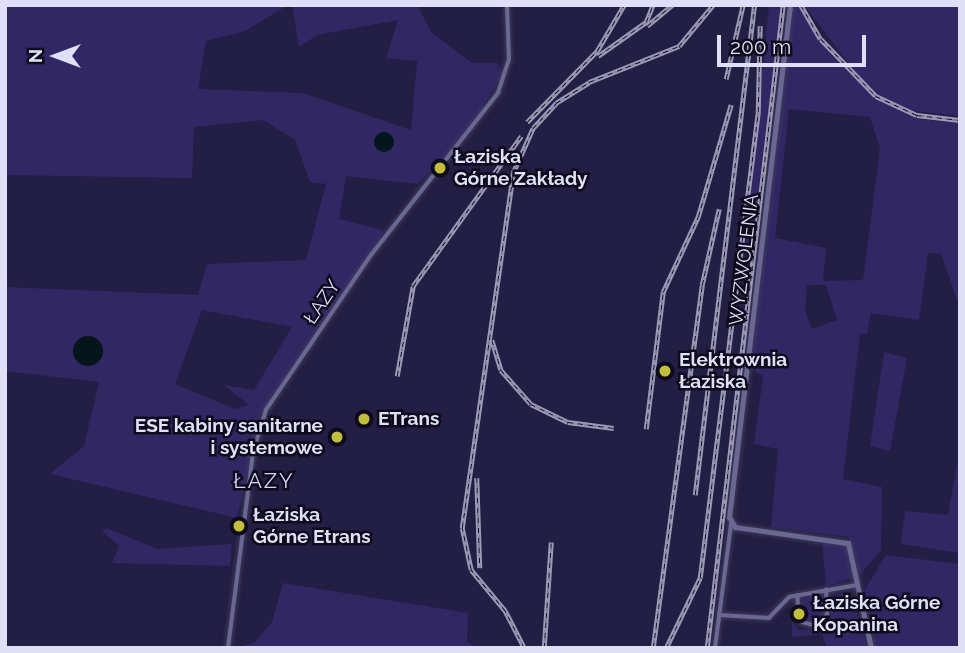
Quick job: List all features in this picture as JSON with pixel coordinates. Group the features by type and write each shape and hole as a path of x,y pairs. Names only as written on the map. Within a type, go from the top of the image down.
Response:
{"street":[{"name":"ŁAZY","path":"228,648 252,462 266,410 371,255 498,93 509,60 507,5"},
{"name":"WYZWOLENIA","path":"731,524 790,5"},
{"path":"715,648 731,524 844,540 871,648"},
{"path":"719,615 769,618 798,595 857,585"},
{"path":"798,595 799,621 817,626 827,615 826,590"}],"shaded area":[{"path":"5,5 288,5 245,31 206,41 198,89 303,93 411,130 417,61 386,58 398,20 317,35 299,47 292,5 417,5 432,33 472,63 497,63 503,73 464,138 417,184 346,176 339,219 383,230 382,236 261,414 237,518 50,474 84,446 99,382 5,371 5,287 198,295 207,264 306,260 326,184 310,182 295,140 264,120 194,127 192,178 5,175","holes":["202,310 292,327 254,390 224,385 249,405 235,409 175,384"]},
{"path":"769,5 781,5 751,250 745,249"},
{"path":"793,5 800,5 832,56 876,98 919,119 960,123 960,308 941,254 928,253 919,320 871,313 867,334 860,334 843,479 882,487 881,550 859,576 826,586 822,540 851,544 849,537 771,527 778,449 754,444 763,376 749,368","holes":["789,109 870,117 880,148 863,280 823,281 826,248 775,238","807,285 826,285 837,320 812,329 805,311"]},
{"path":"804,5 960,5 960,116 915,111 883,98 859,77"},
{"path":"384,132 391,135 394,142 391,149 384,152 377,149 374,142 377,135"},
{"path":"88,336 94,337 102,345 102,357 94,365 88,366 82,365 74,357 73,351 74,345 82,337"},
{"path":"884,352 907,358 890,451 870,446"},
{"path":"960,447 960,553 901,544 905,511 948,515"},
{"path":"107,528 157,549 232,544 230,566 112,563 119,546 102,531"},
{"path":"886,555 960,564 960,648 875,648 865,589"},
{"path":"283,583 468,613 467,642 478,648 234,648 254,643 272,622"},
{"path":"850,591 867,648 827,648 822,634 792,637 792,622 799,630 818,629 830,618 832,597"},
{"path":"813,596 822,600 826,609 822,618 813,622 804,618 800,609 804,600"}],"railway":[{"path":"527,122 597,51 624,5"},
{"path":"598,56 646,22 653,5"},
{"path":"647,26 672,5"},
{"path":"524,648 505,611 471,570 462,528 513,173 533,128 556,103 589,82 679,46 713,5"},
{"path":"726,79 743,5"},
{"path":"695,495 754,5"},
{"path":"707,648 783,5"},
{"path":"801,5 821,39 876,96 917,115 960,120"},
{"path":"666,648 700,578 758,112 760,26"},
{"path":"646,429 663,292 698,217 731,105"},
{"path":"397,376 413,286 521,136"},
{"path":"653,648 702,285 719,209"},
{"path":"492,340 501,370 531,404 568,422 614,428"},
{"path":"477,478 480,568"},
{"path":"544,648 551,542"}],"place":[{"name":"Łaziska Górne Zakłady","path":"440,168"},
{"name":"Elektrownia Łaziska","path":"665,371"},
{"name":"ETrans","path":"364,419"},
{"name":"ESE kabiny sanitarne i systemowe","path":"337,437"},
{"name":"Łaziska Górne Etrans","path":"239,526"},
{"name":"Łaziska Górne Kopanina","path":"799,614"}],"district":[{"name":"ŁAZY","path":"264,481"}]}
